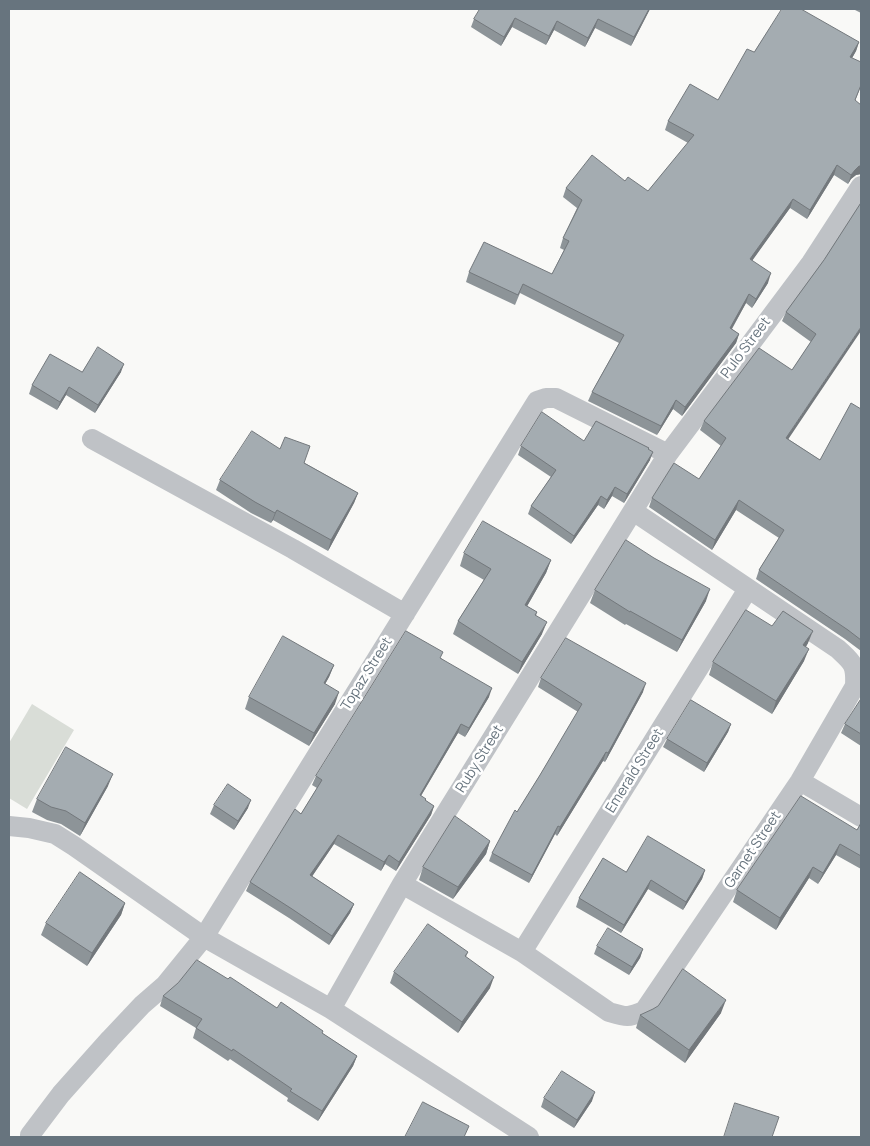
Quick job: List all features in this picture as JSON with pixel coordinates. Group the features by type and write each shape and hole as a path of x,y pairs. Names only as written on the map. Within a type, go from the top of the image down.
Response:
{"street":[{"name":"Pulo Street","path":"633,511 668,454 811,262 861,186"},
{"name":"Topaz Street","path":"30,1135 61,1094 110,1039 165,985 204,937 537,401 546,398 556,398 668,454"},
{"path":"92,439 293,549 405,614"},
{"path":"633,511 748,589"},
{"name":"Ruby Street","path":"330,1009 402,884 633,511"},
{"name":"Garnet Street","path":"522,952 609,1012 621,1016 632,1016 644,1010 800,780 855,686 856,672 852,663 842,652 748,589"},
{"name":"Emerald Street","path":"522,952 748,589"},
{"path":"800,780 861,817"},
{"path":"9,826 55,834 204,937 330,1009 528,1137"},
{"path":"402,884 522,952"}],"shaded area":[{"path":"32,704 74,730 27,809 9,798 9,743"}],"building":[{"path":"480,9 649,9 634,37 598,19 588,38 557,21 549,36 515,18 504,37 474,19"},
{"path":"782,9 801,9 859,42 850,57 861,62 861,85 855,100 861,105 861,166 851,175 837,165 810,210 793,199 750,259 771,273 756,299 749,294 730,328 739,334 685,407 676,400 661,426 592,392 624,335 523,284 518,295 469,272 484,242 552,274 569,241 563,238 582,200 566,188 592,155 625,181 628,177 648,191 694,135 668,121 690,84 718,100 747,49 754,52"},
{"path":"861,203 861,327 786,438 820,460 851,403 861,409 861,640 759,570 784,530 739,500 715,540 652,498 674,463 699,479 726,438 704,421 759,348 792,370 816,334 786,312 824,260"},
{"path":"98,347 124,364 98,405 69,387 60,402 32,385 50,354 82,372"},
{"path":"542,412 584,441 596,421 649,448 653,452 627,494 615,487 607,500 601,496 574,536 531,506 556,470 521,446"},
{"path":"252,431 280,449 285,437 310,446 304,463 358,493 331,540 277,510 275,513 220,480"},
{"path":"483,521 551,560 525,605 537,612 535,615 547,622 522,662 458,621 491,569 464,553"},
{"path":"626,540 710,589 682,640 630,612 595,590"},
{"path":"746,610 772,626 783,611 813,631 803,645 809,649 776,701 713,662"},
{"path":"406,631 443,652 440,658 492,688 469,728 461,724 420,795 434,806 399,862 389,855 384,862 338,835 310,875 354,904 332,936 250,882 295,809 301,814 322,780 316,776"},
{"path":"283,636 334,665 324,683 339,692 314,733 249,697"},
{"path":"566,638 646,683 608,753 606,752 560,827 558,826 532,875 492,853 515,810 517,812 582,704 541,678"},
{"path":"861,699 861,734 845,724"},
{"path":"691,700 731,724 707,763 667,739"},
{"path":"66,747 113,774 85,823 66,811 51,807 37,799"},
{"path":"228,784 251,800 238,821 214,805"},
{"path":"801,796 857,830 861,823 861,856 840,844 823,873 813,867 780,918 737,890"},
{"path":"455,816 490,841 458,887 423,867"},
{"path":"648,836 705,870 686,902 651,880 624,925 579,898 603,858 626,872"},
{"path":"80,872 125,903 92,953 46,923"},
{"path":"428,924 468,952 465,956 494,977 462,1022 394,972"},
{"path":"608,928 643,949 632,967 597,946"},
{"path":"197,960 228,979 230,977 277,1008 281,1002 323,1031 322,1033 357,1056 322,1111 290,1091 292,1089 233,1049 232,1051 196,1028 202,1019 163,996 178,983"},
{"path":"683,969 726,1000 689,1050 640,1015 658,1006"},
{"path":"562,1071 595,1092 577,1120 544,1098"},
{"path":"423,1102 469,1126 464,1137 405,1137"},
{"path":"735,1103 779,1117 772,1137 724,1137"}]}
